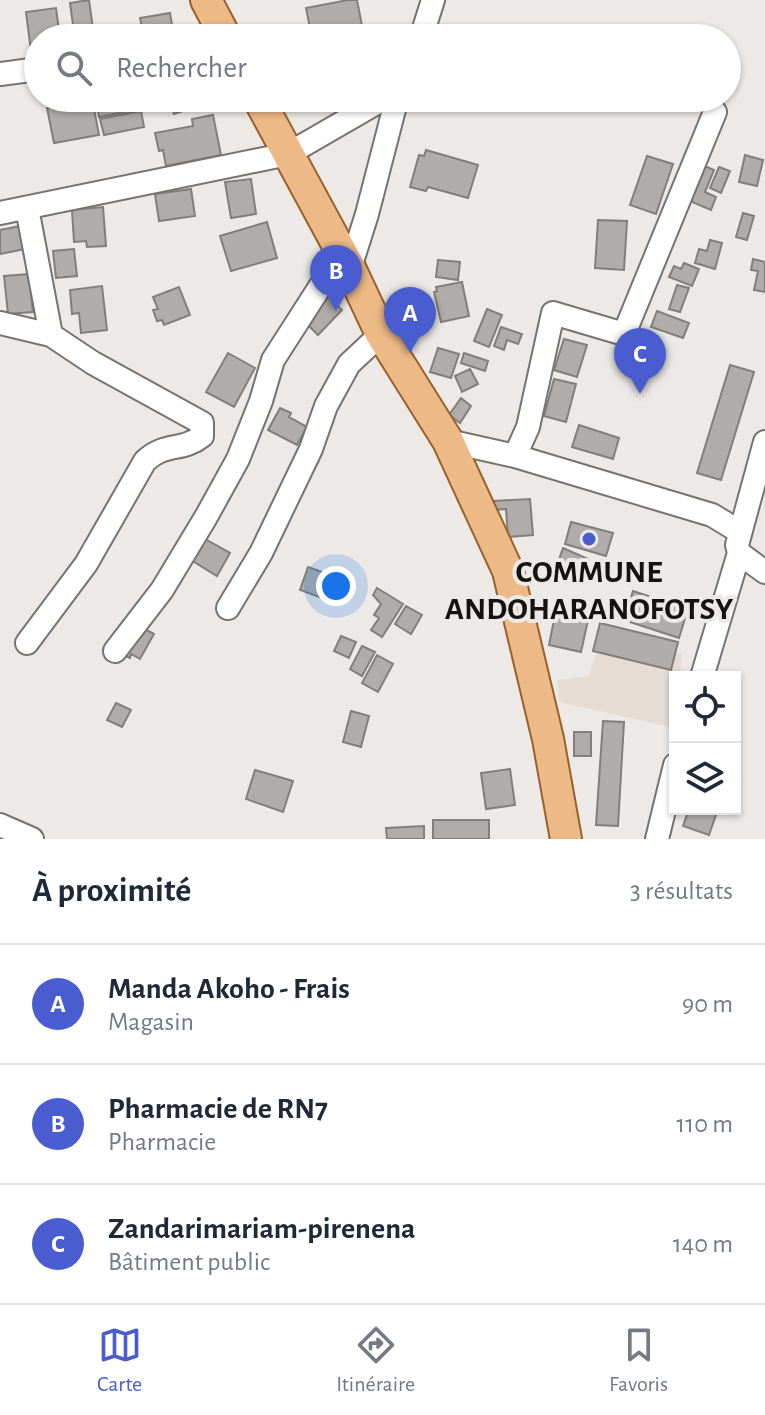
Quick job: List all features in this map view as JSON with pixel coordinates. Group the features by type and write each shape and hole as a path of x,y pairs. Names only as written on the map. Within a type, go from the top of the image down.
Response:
{"main road":[{"path":"206,0 219,24"},
{"path":"266,112 381,334 448,441 508,571 548,739 566,839"}],"street":[{"path":"425,24 433,0"},
{"path":"0,74 24,71"},
{"path":"0,213 288,154 361,112"},
{"path":"115,651 162,590 238,459 273,360 345,261 367,214 393,112"},
{"path":"515,456 528,427 553,313 624,334 715,112"},
{"path":"27,208 51,335"},
{"path":"0,323 51,335 93,363 202,423 202,436 192,444 157,450 145,461 86,564 27,643"},
{"path":"228,608 261,553 311,449 326,406 349,364 381,334"},
{"path":"448,441 515,456 712,515 765,572"},
{"path":"704,671 765,442"},
{"path":"657,839 669,790"},
{"path":"0,825 32,839"}],"shaded area":[{"path":"604,629 682,654 681,671 669,671 669,727 559,702 557,680 589,676"}],"building":[{"path":"89,0 92,24 73,24 70,3"},
{"path":"357,0 362,24 309,24 306,8"},
{"path":"56,8 58,24 28,24 26,12"},
{"path":"170,13 172,24 141,24 140,18"},
{"path":"48,112 95,112 99,135 54,143"},
{"path":"98,112 125,112 99,117"},
{"path":"141,112 144,127 104,135 100,119"},
{"path":"213,115 221,155 166,166 155,133 193,126 192,119"},
{"path":"426,150 478,165 468,198 428,187 426,191 410,187 419,155 424,156"},
{"path":"745,155 763,160 757,186 739,182"},
{"path":"647,156 673,164 656,214 630,205"},
{"path":"700,164 714,170 705,192 716,197 711,210 685,199"},
{"path":"719,167 730,171 721,193 710,188"},
{"path":"251,179 256,214 231,218 225,182"},
{"path":"191,189 195,216 159,221 155,194"},
{"path":"103,207 106,246 87,247 86,241 74,242 72,210"},
{"path":"743,213 754,216 747,240 736,237"},
{"path":"598,220 627,221 624,270 595,268"},
{"path":"267,222 277,258 231,271 220,236"},
{"path":"25,225 30,248 0,254 0,230"},
{"path":"710,240 722,243 715,269 695,263 699,249 707,251"},
{"path":"74,249 77,276 56,278 53,251"},
{"path":"753,259 765,262 765,292 754,290 758,271 751,270"},
{"path":"438,260 460,262 458,280 436,277"},
{"path":"684,263 699,269 692,286 669,277 674,266 681,269"},
{"path":"29,274 33,312 8,314 4,276"},
{"path":"462,282 469,316 441,322 434,292 437,291 436,287"},
{"path":"677,285 689,288 680,312 669,309"},
{"path":"102,286 107,330 81,333 79,313 72,314 70,290"},
{"path":"179,287 190,315 164,325 162,320 157,321 153,310 158,309 153,297"},
{"path":"326,294 342,310 318,335 302,319"},
{"path":"487,309 502,315 489,347 474,341"},
{"path":"657,311 689,323 683,338 651,327"},
{"path":"501,327 522,334 518,344 507,340 504,350 494,346"},
{"path":"564,339 587,345 577,377 554,370"},
{"path":"438,348 459,354 451,378 430,372"},
{"path":"643,349 661,354 656,373 637,368"},
{"path":"228,353 255,368 234,407 206,392"},
{"path":"464,353 488,361 485,371 461,363"},
{"path":"730,365 754,372 721,480 697,473"},
{"path":"470,369 478,384 462,392 455,376"},
{"path":"554,379 576,384 566,422 544,416"},
{"path":"461,398 471,406 460,423 449,415"},
{"path":"280,408 307,427 297,445 268,430"},
{"path":"579,425 619,438 613,459 572,447"},
{"path":"530,499 533,535 508,537 506,509 494,510 494,501"},
{"name":"COMMUNE ANDOHARANOFOTSY","path":"571,522 613,533 606,556 565,544"},
{"path":"198,535 230,553 217,576 186,557"},
{"path":"563,548 588,559 580,579 556,568"},
{"path":"308,567 328,574 319,597 300,590"},
{"path":"377,588 403,604 382,637 371,630 379,618 374,615 381,604 373,595"},
{"path":"633,591 688,609 679,638 624,620"},
{"path":"557,605 590,611 581,652 549,645"},
{"path":"406,606 422,615 411,634 395,624"},
{"path":"600,623 678,642 671,670 593,651"},
{"path":"137,625 154,634 140,659 131,654 130,658 122,654"},
{"path":"341,636 356,642 349,658 334,651"},
{"path":"362,646 375,652 362,676 350,669"},
{"path":"377,655 393,664 378,692 362,683"},
{"path":"116,703 131,710 122,727 107,720"},
{"path":"351,711 369,716 361,747 343,742"},
{"path":"603,721 624,722 618,826 596,825"},
{"path":"574,732 591,732 591,756 574,756"},
{"path":"510,769 515,805 486,809 481,773"},
{"path":"255,770 293,781 283,812 246,799"},
{"path":"687,815 716,815 709,835 683,826"},
{"path":"433,820 489,820 489,839 433,839"},
{"path":"424,826 424,839 387,839 386,828"}],"place":[{"name":"Pharmacie de RN7","path":"336,311"},
{"name":"Manda Akoho - Frais","path":"410,353"},
{"name":"Zandarimariam-pirenena","path":"640,394"},
{"name":"COMMUNE ANDOHARANOFOTSY","path":"589,539"}]}
